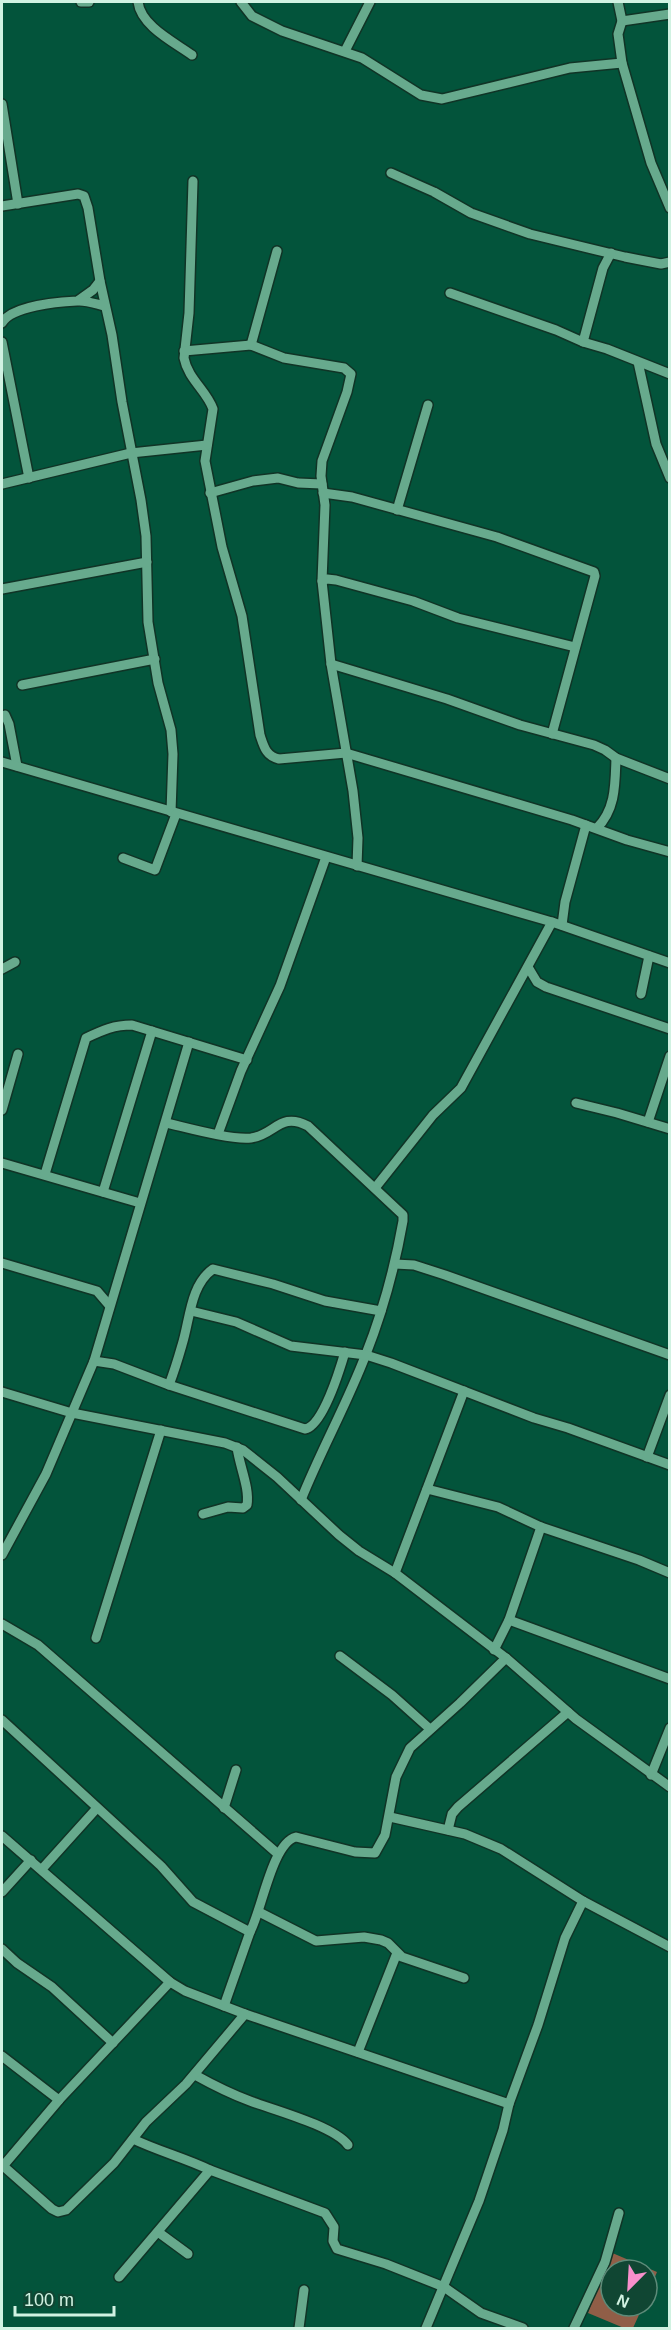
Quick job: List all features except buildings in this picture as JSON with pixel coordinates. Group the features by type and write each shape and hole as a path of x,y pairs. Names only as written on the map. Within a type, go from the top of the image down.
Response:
{"street":[{"path":"81,2 88,2"},
{"path":"138,2 138,9 149,23 192,55"},
{"path":"241,2 252,16 282,31 362,58 421,95 442,99 562,70 622,63"},
{"path":"345,51 370,2"},
{"path":"618,2 622,21 618,34 622,63 651,163 669,208"},
{"path":"622,21 669,14"},
{"path":"2,104 18,204"},
{"path":"391,173 434,192 487,220 530,234 611,254 661,264 669,262"},
{"path":"193,181 185,364 213,410 205,461 210,494 242,616 260,735 266,752 279,759 346,753 597,828 627,840 669,852"},
{"path":"2,206 78,194 84,196 88,208 141,500 147,562 148,622 158,683 171,730 173,754 174,813 155,870 123,858"},
{"path":"251,345 277,251"},
{"path":"583,342 603,268 611,254"},
{"path":"79,300 93,290 100,281"},
{"path":"450,293 556,330 583,342 607,348 669,374"},
{"path":"2,323 19,310 79,300 105,306"},
{"path":"2,342 29,478"},
{"path":"184,351 251,345 273,355 344,368 351,374 347,392 322,461 322,488 325,505 322,581 331,664 353,791 358,838 357,866"},
{"path":"638,362 656,444 669,478"},
{"path":"397,510 428,405"},
{"path":"2,483 131,453 207,445"},
{"path":"210,494 253,481 279,478 497,537 594,572 595,576 552,734"},
{"path":"2,589 147,562"},
{"path":"322,581 336,580 433,608 458,618 575,647"},
{"path":"22,685 155,659"},
{"path":"331,664 447,699 520,725 594,745 616,758 669,779"},
{"path":"5,716 9,724 17,766"},
{"path":"597,828 611,811 616,758"},
{"path":"2,762 552,922 669,963"},
{"path":"562,926 564,902 586,825"},
{"path":"218,1134 247,1060 280,986 326,857"},
{"path":"375,1188 433,1115 461,1088 552,922"},
{"path":"641,994 649,956"},
{"path":"2,969 15,962"},
{"path":"528,967 537,982 546,987 669,1029"},
{"path":"45,1174 86,1038 116,1025 132,1025 247,1060"},
{"path":"103,1192 152,1031"},
{"path":"2,1555 46,1474 94,1361 189,1042"},
{"path":"2,1110 18,1054"},
{"path":"648,1122 669,1056"},
{"path":"576,1103 669,1129"},
{"path":"166,1123 251,1138 267,1132 281,1122 292,1120 301,1122 403,1215 395,1264 366,1355 318,1456 301,1500"},
{"path":"2,1163 140,1203"},
{"path":"2,1263 97,1291 109,1305"},
{"path":"395,1264 414,1265 445,1275 669,1356"},
{"path":"169,1385 197,1288 206,1274 213,1269 223,1269 325,1301 381,1311"},
{"path":"97,1291 117,1282"},
{"path":"191,1311 236,1322 291,1346 366,1355 669,1465"},
{"path":"94,1361 114,1365 169,1385 310,1429 330,1397 345,1352"},
{"path":"395,1573 464,1391"},
{"path":"2,1392 72,1413 237,1447 278,1477 326,1525 358,1551 395,1573 506,1658 568,1712 669,1787"},
{"path":"647,1457 669,1395"},
{"path":"96,1638 161,1430"},
{"path":"203,1514 228,1507 243,1508 247,1505 247,1490 239,1466 237,1447"},
{"path":"427,1489 498,1507 541,1527 639,1560 669,1573"},
{"path":"494,1650 508,1620 541,1527"},
{"path":"508,1620 669,1679"},
{"path":"2,1638 6,1626 38,1645 278,1854"},
{"path":"340,1656 392,1695 430,1729"},
{"path":"224,2006 278,1854 289,1840 296,1837 355,1852 375,1853 385,1835 400,1765 410,1748 506,1658"},
{"path":"448,1830 452,1814 458,1807 568,1712"},
{"path":"2,1720 161,1866 193,1902 250,1932"},
{"path":"651,1775 669,1728"},
{"path":"224,1808 236,1770"},
{"path":"42,1869 97,1808"},
{"path":"390,1817 465,1834 501,1849 583,1901 669,1947"},
{"path":"2,1836 170,1982 185,1991 245,2014 509,2104"},
{"path":"2,1892 31,1860"},
{"path":"426,2328 479,2201 565,1938 583,1901"},
{"path":"259,1912 316,1941 364,1937 388,1943 402,1957 464,1978"},
{"path":"2,1949 17,1964 52,1987 113,2043"},
{"path":"358,2052 396,1953"},
{"path":"170,1982 59,2100 2,2166 52,2209 63,2212 102,2175 146,2122 195,2075 245,2014"},
{"path":"2,2056 59,2100"},
{"path":"195,2075 219,2089 315,2124 344,2139 348,2145"},
{"path":"133,2139 153,2150 187,2160 325,2213 334,2227 333,2241 337,2249 386,2264 444,2287 481,2313 523,2328"},
{"path":"119,2277 210,2170"},
{"path":"574,2328 605,2262 619,2213"},
{"path":"158,2232 188,2254"},
{"path":"299,2328 304,2290"}],"shaded area":[{"path":"610,2252 624,2258 608,2258"},
{"path":"599,2282 599,2318 588,2313"},
{"path":"600,2318 638,2318 633,2328 624,2328"}]}
